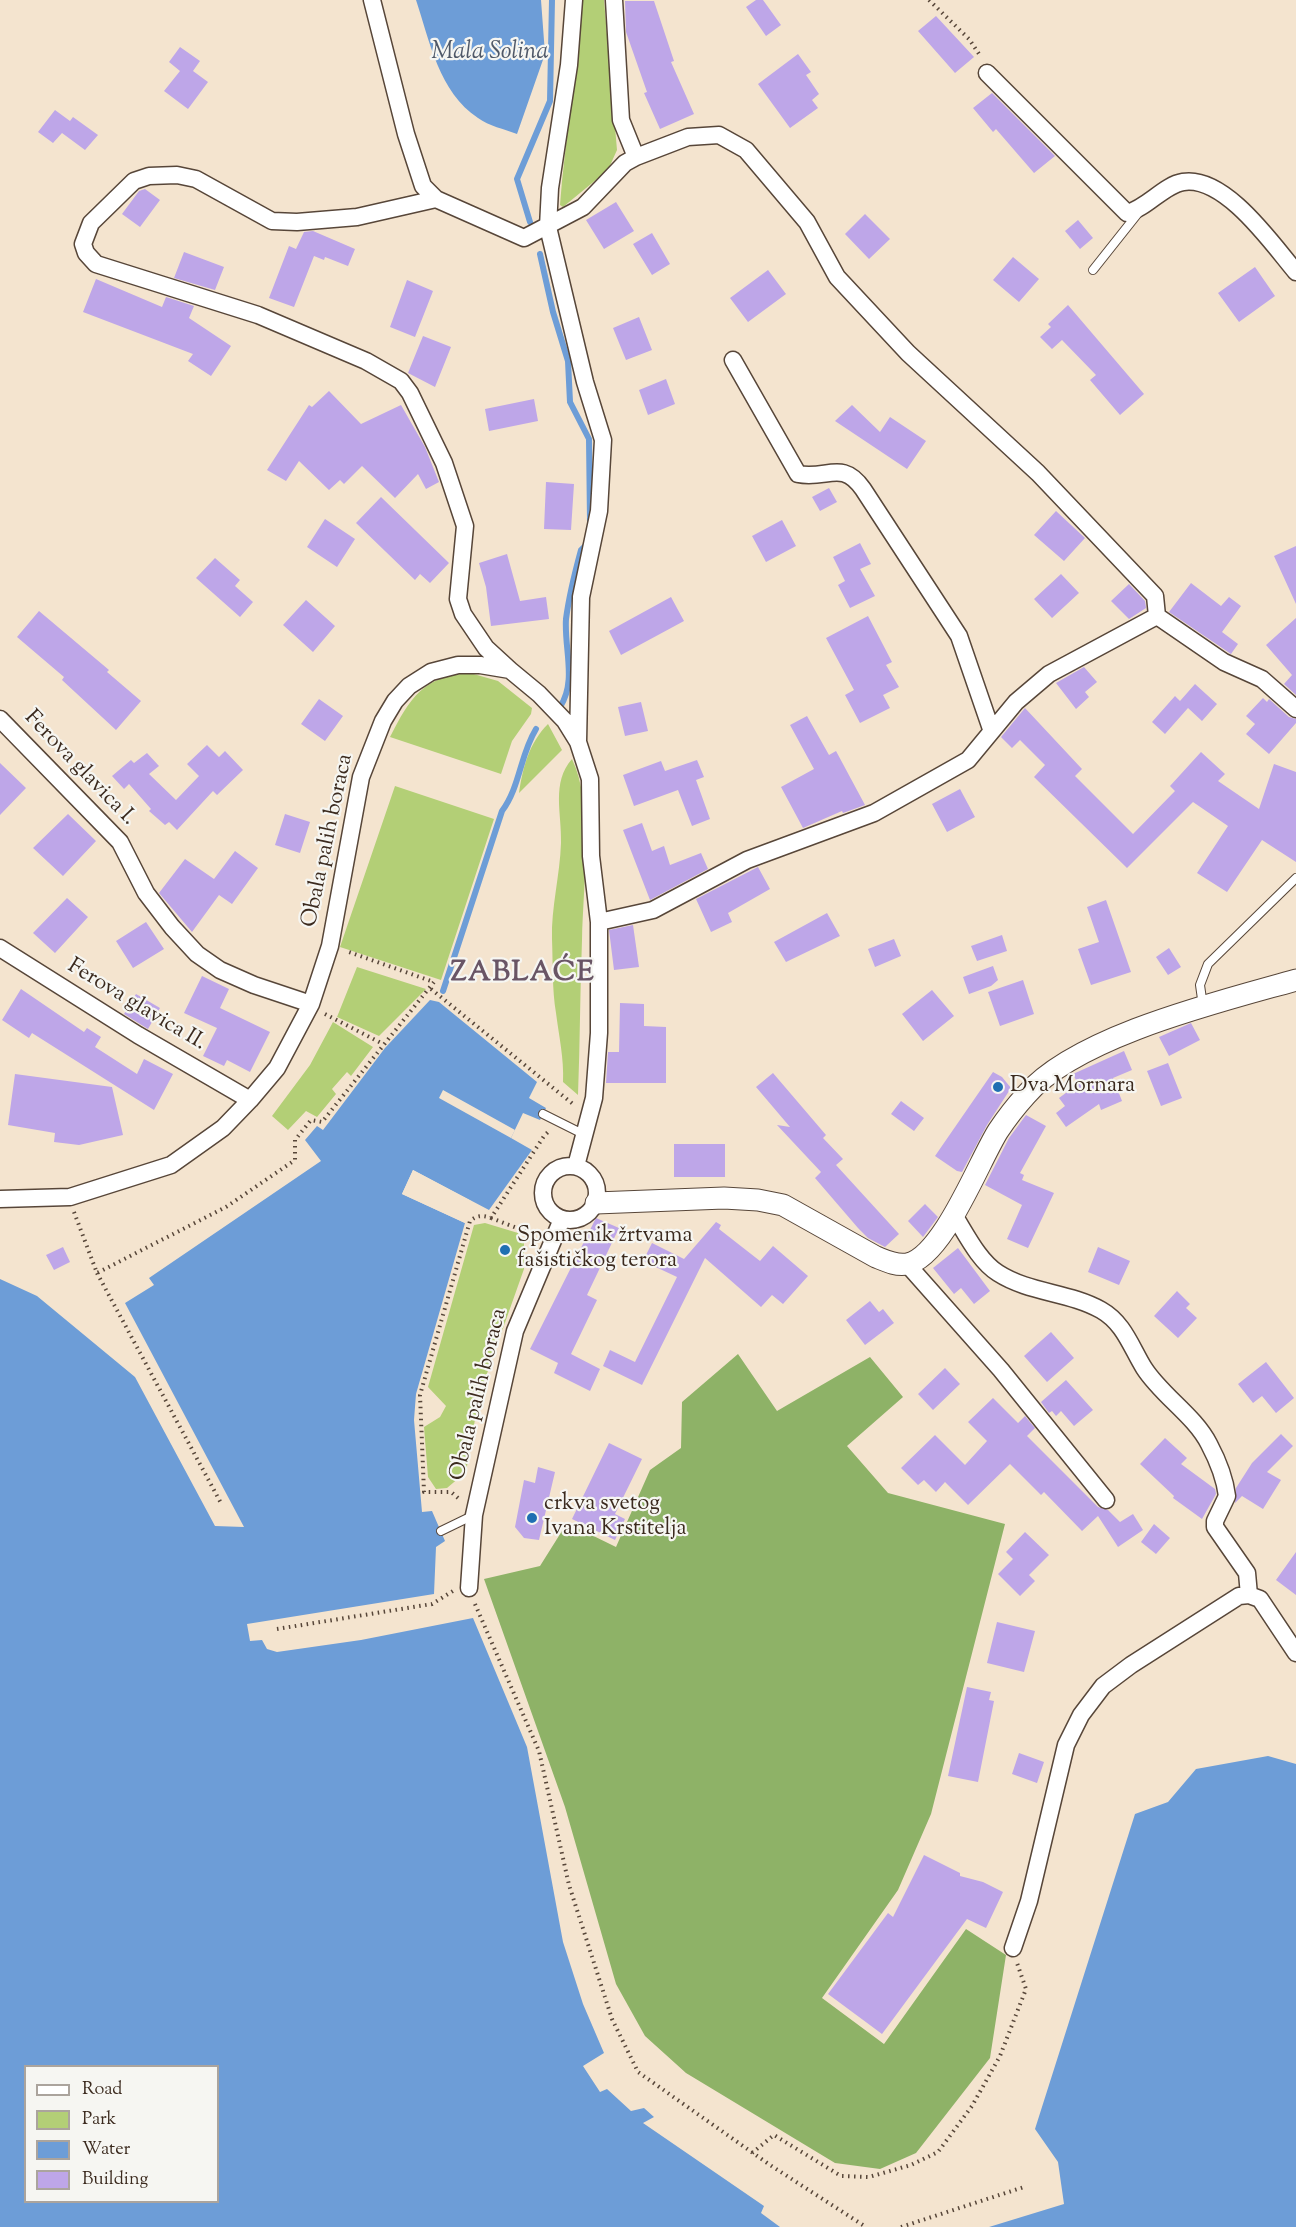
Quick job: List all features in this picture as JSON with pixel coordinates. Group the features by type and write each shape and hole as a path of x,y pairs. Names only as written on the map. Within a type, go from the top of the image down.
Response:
{"street":[{"path":"372,0 414,160 423,186 436,199 524,238 583,207 625,163 688,137 719,135 746,150 807,222 837,277 908,353 1038,473 1155,596 1157,616 1224,662 1262,679 1296,709"},
{"path":"574,0 569,65 550,188 548,227 585,382 603,440 599,511 581,597 578,742"},
{"path":"614,0 621,120 636,158"},
{"path":"987,73 1127,213 1141,209 1183,182 1212,189 1232,198 1296,272"},
{"path":"436,199 357,217 297,222 272,221 196,179 177,175 149,176 134,181 91,223 83,244 86,254 96,264 258,315 366,361 401,381 410,393 444,463 465,526 458,599 464,614 486,648 565,721 578,742 590,779 591,856 599,922 597,1068 594,1098 576,1166"},
{"path":"733,360 798,474 808,476 846,472 859,483 959,636 991,729"},
{"path":"599,922 653,909 747,860 874,813 968,760 991,729 1016,702 1049,674 1157,616"},
{"name":"Obala palih boraca","path":"0,1199 70,1197 171,1165 223,1128 250,1100 277,1068 311,1004 330,946 362,777 383,721 395,701 409,686 431,672 458,665 480,665 510,670"},
{"name":"Ferova glavica I.","path":"0,719 120,842 146,893 196,954 220,970 254,985 311,1004"},
{"name":"Ferova glavica II.","path":"0,948 138,1035 250,1100"},
{"path":"596,1203 724,1198 758,1200 783,1205 876,1257 891,1263 907,1264 920,1258 930,1249 954,1215 998,1131 1027,1093 1056,1069 1132,1031 1203,1006 1296,980"},
{"path":"563,1166 576,1166 594,1178 597,1186 596,1203 592,1210 578,1219 562,1219 548,1209 543,1192 544,1184 555,1170 563,1166"},
{"path":"954,1215 985,1261 997,1273 1101,1310 1115,1320 1124,1331 1145,1369 1209,1444 1228,1500 1215,1521 1215,1527 1247,1573 1249,1595"},
{"name":"Obala palih boraca","path":"464,1588 468,1519 515,1331 562,1219"},
{"path":"907,1264 1001,1370 1106,1500"},
{"path":"1012,1948 1029,1901 1066,1745 1081,1715 1103,1686 1131,1665 1239,1596 1249,1595 1260,1599 1296,1653"}],"lane":[{"path":"1093,270 1141,209"},
{"path":"1203,1006 1200,985 1208,964 1296,878"},
{"path":"543,1114 584,1134"},
{"path":"441,1531 468,1519"}],"path":[{"path":"929,0 969,39 984,60 987,73"},
{"path":"97,1273 226,1207 295,1160 295,1140 311,1120 322,1122 383,1044 431,989 434,982 330,946"},
{"path":"431,989 576,1106 560,1123 543,1136 491,1218"},
{"path":"311,1004 330,1018 383,1044"},
{"path":"70,1197 97,1273 222,1505"},
{"path":"468,1519 457,1496 452,1492 424,1492 420,1395 470,1221 474,1217 484,1215 552,1241"},
{"path":"277,1629 432,1604 464,1588 539,1751 569,1885 612,2019 638,2072 753,2153 866,2227"},
{"path":"753,2153 774,2135 841,2176 869,2177 911,2165 938,2152 972,2106 1000,2056 1026,1989 1012,1948"},
{"path":"901,2227 1024,2187"}],"green space":[{"path":"582,0 604,0 617,150 608,170 563,207 560,205 562,181"},
{"path":"470,673 498,681 532,708 531,714 512,741 501,774 390,737 404,711 420,691 440,679"},
{"path":"548,724 562,750 519,793 528,756 541,731"},
{"path":"572,759 583,799 586,847 578,1095 563,1082 554,995 552,939 561,843 560,788 566,768"},
{"path":"395,786 494,819 441,980 340,947"},
{"path":"357,967 426,989 379,1036 337,1017"},
{"path":"333,1022 373,1047 351,1076 347,1072 332,1089 336,1094 317,1117 306,1111 288,1130 272,1116 310,1065"},
{"path":"485,1223 518,1233 524,1242 524,1269 479,1396 466,1472 447,1488 436,1489 428,1477 424,1427 440,1417 446,1406 428,1387 474,1225"},
{"path":"738,1354 777,1411 870,1357 903,1397 847,1446 888,1493 1005,1524 931,1814 898,1890 822,1998 884,2044 966,1929 1006,1955 990,2058 916,2153 880,2169 835,2163 686,2073 645,2036 616,1984 565,1807 484,1579 540,1566 567,1523 616,1547 650,1470 681,1448 682,1402"}],"water":[{"name":"Mala Solina","path":"416,0 541,0 545,54 517,134 482,121 454,94 431,49"},
{"path":"430,1000 439,1002 537,1082 529,1098 546,1108 540,1120 523,1113 511,1138 532,1150 489,1210 413,1170 402,1194 465,1223 416,1394 414,1420 422,1512 432,1511 445,1541 436,1547 434,1594 247,1624 250,1641 262,1640 267,1649 277,1652 361,1640 473,1618 527,1747 563,1942 583,2004 604,2053 583,2066 600,2092 607,2089 631,2111 644,2108 654,2117 643,2123 764,2206 761,2213 780,2227 0,2227 0,1279 37,1296 135,1377 215,1526 244,1527 125,1303 154,1285 149,1278 321,1161 305,1140 317,1126 323,1130 385,1048"},
{"path":"1268,1756 1296,1764 1296,2227 989,2227 1064,2204 1058,2162 1035,2129 1135,1814 1168,1802 1196,1769"}],"pier":[{"path":"443,1090 515,1130 511,1138 439,1098"},
{"path":"413,1170 471,1201 471,1204 414,1174 406,1193 466,1220 465,1223 402,1194"}],"building":[{"path":"756,0 763,0 781,25 766,36 746,7"},
{"path":"625,1 654,1 674,61 671,62 694,114 660,129 644,93 647,92 626,32"},
{"path":"936,16 974,57 955,73 918,31"},
{"path":"180,47 200,61 193,71 208,82 188,109 164,91 180,71 169,62"},
{"path":"798,54 811,72 806,75 819,94 812,100 818,108 790,128 758,84"},
{"path":"992,93 1055,156 1034,173 996,129 993,132 973,108"},
{"path":"55,110 70,121 73,117 98,135 85,150 62,133 53,143 38,132"},
{"path":"145,189 160,200 140,227 122,214 139,191"},
{"path":"616,202 634,231 604,249 586,220"},
{"path":"865,214 890,239 869,259 845,234"},
{"path":"1078,220 1093,238 1080,249 1065,231"},
{"path":"313,231 355,249 348,266 325,257 324,260 314,256 294,307 269,298 289,246 296,249 304,232"},
{"path":"652,233 670,264 652,275 633,244"},
{"path":"184,252 224,267 215,290 174,278"},
{"path":"1013,257 1039,279 1019,302 993,280"},
{"path":"1255,267 1275,296 1239,322 1218,293"},
{"path":"768,270 786,294 748,322 730,298"},
{"path":"96,279 162,307 166,297 194,306 189,318 231,346 211,376 188,361 193,354 83,312"},
{"path":"407,280 433,291 415,337 390,327"},
{"path":"1068,305 1144,394 1120,415 1090,380 1096,375 1062,340 1052,349 1040,337 1051,327 1048,324"},
{"path":"639,317 652,350 626,360 613,328"},
{"path":"423,336 451,347 435,387 408,373"},
{"path":"666,379 675,404 648,415 639,390"},
{"path":"329,391 361,424 401,405 425,447 439,482 426,489 418,474 395,498 362,466 344,484 340,480 329,490 299,461 286,481 267,470 309,405 312,407"},
{"path":"534,399 538,421 489,431 485,409"},
{"path":"852,405 880,432 890,417 926,441 907,469 835,421"},
{"path":"546,482 574,484 571,530 544,529"},
{"path":"829,488 837,502 820,511 812,497"},
{"path":"381,497 449,563 430,583 420,574 415,580 356,523"},
{"path":"1056,511 1085,538 1064,561 1034,535"},
{"path":"325,519 355,539 337,567 307,547"},
{"path":"782,520 796,546 766,562 752,536"},
{"path":"860,543 871,564 860,569 875,596 850,608 838,585 845,581 833,557"},
{"path":"1296,546 1296,604 1274,556"},
{"path":"507,554 520,601 546,597 549,619 491,626 486,587 479,563"},
{"path":"215,558 240,580 235,586 253,602 240,617 196,578"},
{"path":"1061,574 1079,593 1052,618 1034,599"},
{"path":"1191,583 1221,606 1229,597 1241,606 1222,632 1238,644 1231,654 1169,612"},
{"path":"1129,584 1145,601 1146,608 1129,619 1111,601"},
{"path":"671,597 684,621 621,655 609,631"},
{"path":"306,600 335,626 313,652 283,625"},
{"path":"39,611 109,670 107,672 141,701 116,730 62,680 64,677 17,637"},
{"path":"868,616 892,662 886,665 899,687 883,695 890,708 860,723 845,695 854,690 826,638"},
{"path":"1296,618 1296,695 1284,684 1292,675 1266,645"},
{"path":"1084,667 1097,682 1085,692 1089,697 1076,709 1056,683"},
{"path":"1195,684 1217,704 1202,721 1188,708 1165,734 1152,722 1175,696 1180,701"},
{"path":"1263,698 1267,702 1269,699 1289,717 1296,719 1296,723 1269,754 1246,734 1255,724 1246,716"},
{"path":"319,699 343,716 325,741 301,724"},
{"path":"641,702 648,731 625,736 618,707"},
{"path":"1025,708 1082,769 1075,776 1133,834 1175,791 1170,786 1201,752 1225,774 1218,781 1259,809 1274,764 1296,772 1296,862 1262,840 1227,892 1197,873 1228,826 1193,802 1127,868 1034,777 1045,765 1020,740 1012,748 1001,737"},
{"path":"807,716 829,755 836,751 865,805 843,813 842,811 803,828 781,787 814,769 790,725"},
{"path":"207,745 219,757 225,751 243,770 217,795 213,791 177,830 169,822 165,825 149,811 151,809 129,784 124,789 112,776 131,760 134,763 147,753 159,766 149,774 176,800 199,776 187,764"},
{"path":"697,760 704,777 696,780 710,819 692,826 678,790 634,806 623,775 661,761 665,771"},
{"path":"0,763 26,788 0,815"},
{"path":"960,789 975,817 947,832 932,804"},
{"path":"68,814 96,841 63,876 33,848"},
{"path":"285,814 310,822 300,853 275,845"},
{"path":"642,823 652,851 664,846 670,865 701,853 708,869 650,900 623,830"},
{"path":"235,851 258,868 232,904 219,895 192,932 159,893 185,859 214,879"},
{"path":"758,867 770,889 728,913 732,922 711,932 696,899"},
{"path":"67,898 88,917 55,953 33,933"},
{"path":"1106,900 1131,972 1091,985 1078,949 1099,942 1087,907"},
{"path":"827,913 840,936 786,962 774,942"},
{"path":"146,922 164,949 133,968 116,941"},
{"path":"633,925 639,967 614,970 609,930"},
{"path":"1002,935 1007,951 977,961 971,946"},
{"path":"894,939 901,956 875,967 868,949"},
{"path":"1169,948 1181,967 1168,975 1156,957"},
{"path":"993,966 998,980 991,986 969,994 963,977"},
{"path":"202,976 229,989 220,1008 270,1032 250,1072 227,1060 224,1066 203,1056 217,1028 184,1013"},
{"path":"1023,980 1034,1014 1000,1026 988,992"},
{"path":"21,989 84,1032 87,1028 101,1037 95,1047 137,1074 144,1059 173,1074 154,1110 32,1033 29,1038 2,1020"},
{"path":"932,990 954,1016 923,1041 902,1014"},
{"path":"136,994 160,1008 148,1029 124,1014"},
{"path":"620,1003 644,1004 644,1026 666,1027 666,1083 606,1083 608,1052 619,1052"},
{"path":"1191,1023 1200,1040 1169,1056 1159,1037"},
{"path":"1124,1051 1132,1070 1113,1078 1122,1101 1101,1110 1099,1104 1066,1127 1056,1113 1065,1106 1059,1098 1078,1084 1073,1074"},
{"path":"1168,1063 1182,1098 1161,1106 1147,1071"},
{"path":"993,1072 1002,1077 1011,1088 987,1125 962,1172 957,1171 935,1156"},
{"path":"773,1073 826,1135 823,1138 843,1159 836,1165 899,1234 885,1247 868,1238 858,1228 815,1178 821,1172 777,1125 790,1127 756,1087"},
{"path":"15,1074 112,1087 123,1135 79,1145 54,1142 55,1133 8,1125"},
{"path":"901,1101 924,1118 914,1131 891,1114"},
{"path":"1026,1115 1046,1126 1020,1173 1024,1175 1022,1180 1054,1193 1028,1248 1007,1239 1022,1205 985,1185 1009,1138"},
{"path":"674,1144 725,1144 725,1177 674,1177"},
{"path":"925,1204 938,1217 923,1237 908,1221"},
{"path":"596,1218 619,1228 587,1295 597,1300 571,1354 600,1369 590,1391 554,1373 558,1363 530,1349"},
{"path":"716,1222 721,1225 719,1229 760,1261 773,1246 808,1276 783,1304 772,1295 761,1307 705,1258 642,1385 603,1366 610,1350 635,1362 677,1277 643,1261 652,1243 684,1259"},
{"path":"63,1247 70,1262 54,1270 46,1255"},
{"path":"1098,1247 1130,1261 1119,1285 1088,1272"},
{"path":"958,1248 990,1291 974,1304 961,1288 954,1294 933,1268"},
{"path":"1177,1291 1190,1304 1186,1308 1197,1318 1178,1338 1154,1316"},
{"path":"870,1301 879,1312 883,1309 894,1323 865,1345 846,1320"},
{"path":"1051,1332 1074,1358 1047,1382 1024,1356"},
{"path":"1266,1362 1294,1398 1276,1413 1262,1396 1253,1403 1238,1384"},
{"path":"945,1368 960,1384 933,1410 918,1394"},
{"path":"1066,1380 1093,1410 1074,1426 1061,1411 1056,1416 1052,1411 1049,1413 1041,1402"},
{"path":"993,1398 1018,1423 1025,1416 1035,1428 1027,1436 1098,1507 1108,1510 1120,1522 1133,1514 1143,1530 1118,1547 1098,1516 1082,1531 1044,1492 1041,1495 1010,1464 968,1505 945,1482 936,1492 924,1480 918,1485 901,1468 935,1435 965,1465 987,1441 968,1422"},
{"path":"1281,1434 1293,1446 1267,1472 1281,1480 1263,1509 1242,1496 1235,1503 1236,1488 1252,1463"},
{"path":"1165,1438 1187,1458 1181,1464 1215,1489 1216,1494 1202,1519 1173,1498 1174,1496 1140,1464"},
{"path":"609,1443 642,1459 615,1514 625,1519 615,1540 572,1519"},
{"path":"538,1467 555,1472 539,1540 524,1538 515,1527 524,1480 535,1483"},
{"path":"1154,1524 1170,1538 1156,1554 1141,1542"},
{"path":"1025,1532 1049,1555 1029,1575 1035,1581 1020,1596 998,1574 1013,1559 1006,1552"},
{"path":"1296,1552 1296,1595 1276,1580"},
{"path":"997,1622 1035,1631 1024,1672 987,1663"},
{"path":"967,1687 991,1692 989,1700 994,1701 978,1782 948,1776"},
{"path":"1019,1753 1044,1762 1037,1783 1012,1774"},
{"path":"924,1855 960,1873 960,1876 983,1882 1003,1892 986,1928 967,1919 882,2034 828,1994 888,1913 893,1917"}],"waterway":[{"path":"530,222 517,179 550,101 552,0"},
{"path":"540,254 553,312 568,361 570,402 589,439 590,521"},
{"path":"560,707 565,697 569,676 567,610 581,550 588,543"},
{"path":"443,991 502,811 513,792 526,749 536,729"}],"place":[{"name":"Dva Mornara","path":"998,1087"},
{"name":"Spomenik žrtvama fašističkog terora","path":"505,1250"},
{"name":"crkva svetog Ivana Krstitelja","path":"532,1518"}],"district":[{"name":"ZABLAĆE","path":"523,975"}]}
